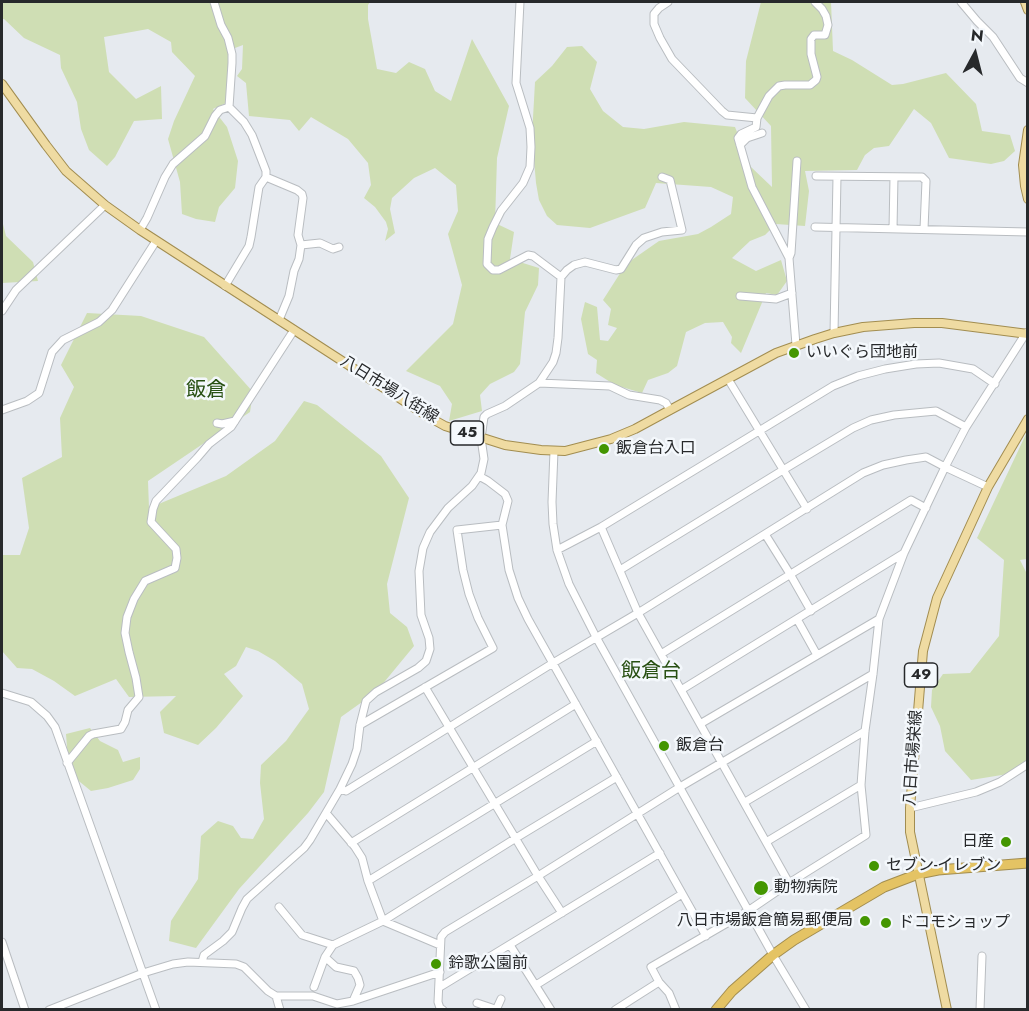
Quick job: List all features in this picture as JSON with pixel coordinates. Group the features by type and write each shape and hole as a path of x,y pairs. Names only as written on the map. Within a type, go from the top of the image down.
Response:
{"highway":[{"path":"716,1010 732,991 773,955 794,940 884,887 918,874 938,870 1028,863"}],"main road":[{"path":"1025,2 1028,10"},
{"name":"八日市場八街線","path":"2,84 66,171 105,205 156,241 427,416 445,426 506,445 554,451 573,449 611,439 635,429 776,353 834,333 863,327 914,323 942,323 1027,333"},
{"path":"1028,130 1023,165 1024,186 1028,199"},
{"name":"八日市場栄線","path":"947,1010 910,832 923,651 936,598 988,487 1028,419"}],"street":[{"path":"214,2 232,54 229,107 244,122 252,135 265,166 266,177 259,187 249,246 225,286"},
{"path":"520,2 516,83 530,128 530,167 523,183 501,211 493,227 488,239 487,264 493,270 499,270 528,255 533,256 561,277"},
{"path":"668,2 654,14 654,24 672,59 722,111 727,114 757,118"},
{"path":"796,345 789,258 752,187 739,136 756,127 757,118 769,96 779,86 810,85 816,80 818,76 811,54 811,39 814,35 825,35 828,25 826,16 815,2"},
{"path":"961,2 993,37 1020,78 1028,83"},
{"path":"140,230 173,164 206,136 220,110 229,107"},
{"path":"740,145 747,138 762,133"},
{"path":"789,258 797,161"},
{"path":"816,176 922,177 926,181 924,229"},
{"path":"266,177 297,190 303,198 298,235 301,245 299,259 289,296 279,320"},
{"path":"202,962 204,955 232,932 247,899 304,848 326,813 352,764 366,701 376,692 426,661 430,649 429,638 421,615 419,571 423,548 430,532 448,508 472,486 481,473 484,459 481,438 484,417 539,383 548,371 556,353 561,305 561,277 574,265 585,262 616,270 621,268 636,245 644,238 652,234 682,230 670,180 662,177"},
{"path":"834,333 837,177"},
{"path":"893,229 894,177"},
{"path":"2,311 16,290 105,205"},
{"path":"814,227 1028,232"},
{"path":"2,410 27,401 39,393 52,352 63,340 106,317 156,241"},
{"path":"301,245 320,243 333,249 339,247"},
{"path":"740,296 776,299 792,293"},
{"path":"67,763 89,736 121,729 129,710 139,697 125,633 127,617 145,581 175,568 177,558 176,549 151,522 156,501 209,444 231,427 294,330"},
{"path":"676,1010 669,993 659,982 651,967 748,911 866,835 861,785 865,731 879,619 904,553 945,467 966,427 1027,333"},
{"path":"557,550 601,527 832,386 858,376 916,364 939,363 973,369 994,384"},
{"path":"728,379 807,510"},
{"path":"539,383 610,386 629,395 660,400 670,410"},
{"path":"620,570 853,428 871,420 936,411 966,427"},
{"path":"217,423 222,424 235,420"},
{"path":"554,451 553,524 557,550 569,584 748,911 806,1010"},
{"path":"340,789 346,791 807,510 863,473 883,465 926,457 988,487"},
{"path":"479,477 505,494 508,501 502,525 509,570 518,598 706,936"},
{"path":"661,654 911,500 926,508"},
{"path":"360,725 493,648 477,618 469,594 457,530 502,525"},
{"path":"601,527 638,613 789,883"},
{"path":"765,534 811,611"},
{"path":"681,690 904,553"},
{"path":"797,619 817,655"},
{"path":"700,724 879,619"},
{"path":"443,1010 438,1002 440,945 445,932 680,787 873,674"},
{"path":"425,687 562,913"},
{"path":"2,693 31,702 47,716 55,727 156,1010"},
{"path":"351,843 576,704"},
{"path":"745,802 865,731"},
{"path":"368,881 597,741"},
{"path":"910,808 976,792 1000,782 1028,764"},
{"path":"314,987 325,957 333,945 383,921 617,777"},
{"path":"766,842 861,785"},
{"path":"326,813 362,858 383,921 440,945"},
{"path":"440,987 660,853"},
{"path":"536,985 682,894"},
{"path":"279,907 302,935 333,945"},
{"path":"2,942 25,1010"},
{"path":"510,945 550,1010"},
{"path":"980,1010 982,956"},
{"path":"325,957 336,967 354,971 360,985 352,1001"},
{"path":"49,1010 143,973 188,962 236,964 244,967 276,996 313,996 337,1004 440,972"},
{"path":"615,1010 659,982"},
{"path":"276,996 280,1010"},
{"path":"477,1003 495,1009 501,999"}],"green space":[{"path":"2,2 370,2 368,19 377,69 396,73 409,62 425,69 435,91 451,101 472,39 509,106 497,158 495,223 514,232 510,259 539,268 538,285 525,312 520,364 514,372 490,384 480,395 482,411 449,421 452,404 440,386 406,371 453,324 462,285 448,234 458,211 456,185 435,168 414,178 392,198 390,209 395,233 385,241 388,229 386,222 375,207 364,198 371,185 368,163 348,139 311,117 299,131 290,120 249,116 246,83 237,76 242,69 243,45 235,48 229,66 226,103 213,109 227,127 238,161 235,188 219,207 215,222 182,214 180,182 168,139 195,76 172,52 171,42 148,29 104,37 109,72 136,99 161,86 162,119 134,121 115,157 107,166 89,150 81,129 77,102 61,68 60,55 24,38 2,19"},
{"path":"761,2 831,2 833,51 892,85 946,73 976,104 982,131 1010,135 1015,151 1004,161 991,164 949,158 931,123 914,109 889,146 874,148 865,155 857,170 805,171 809,191 805,226 776,224 765,235 750,241 732,258 756,271 781,260 787,281 777,295 766,293 741,353 731,343 732,337 723,322 705,323 686,332 677,366 668,373 648,380 642,393 615,385 596,373 597,360 588,354 581,319 585,302 597,307 600,340 608,341 617,328 608,325 611,309 603,300 626,264 659,241 698,234 711,227 731,214 733,197 711,187 656,183 645,208 590,228 557,225 547,216 539,200 536,183 532,136 535,82 567,47 582,46 597,62 590,89 603,111 623,127 644,129 684,122 735,127 751,167 772,187 771,126 745,98 746,61"},
{"path":"2,220 6,236 33,262 38,281 2,283"},
{"path":"87,313 141,316 204,337 253,392 250,412 148,481 149,508 226,476 275,441 304,401 317,405 381,456 409,498 387,584 390,613 407,627 414,646 376,692 341,717 324,792 308,813 239,889 196,948 169,941 171,921 198,879 201,836 218,821 233,826 241,838 253,839 264,819 260,783 261,765 286,741 309,709 302,684 275,661 246,647 236,666 224,674 243,696 198,745 164,733 160,712 176,696 129,697 116,679 75,696 32,669 17,668 2,651 2,555 20,555 29,528 22,478 62,457 60,418 74,387 61,365"},
{"path":"1027,432 1027,559 1020,560 1028,576 1027,764 1014,773 971,780 945,751 940,726 931,707 932,690 943,674 970,673 999,636 1004,560 977,538"},
{"path":"90,728 100,741 118,750 123,762 140,757 140,769 133,780 91,791 69,773 66,734"}],"place":[{"name":"いいぐら団地前","path":"794,353"},
{"name":"飯倉台入口","path":"604,449"},
{"name":"飯倉台","path":"664,746"},
{"name":"日産","path":"1006,842"},
{"name":"セブン-イレブン","path":"874,866"},
{"name":"動物病院","path":"761,888"},
{"name":"八日市場飯倉簡易郵便局","path":"865,921"},
{"name":"ドコモショップ","path":"886,923"},
{"name":"鈴歌公園前","path":"436,964"}],"district":[{"name":"飯倉","path":"206,391"},
{"name":"飯倉台","path":"651,672"}]}
